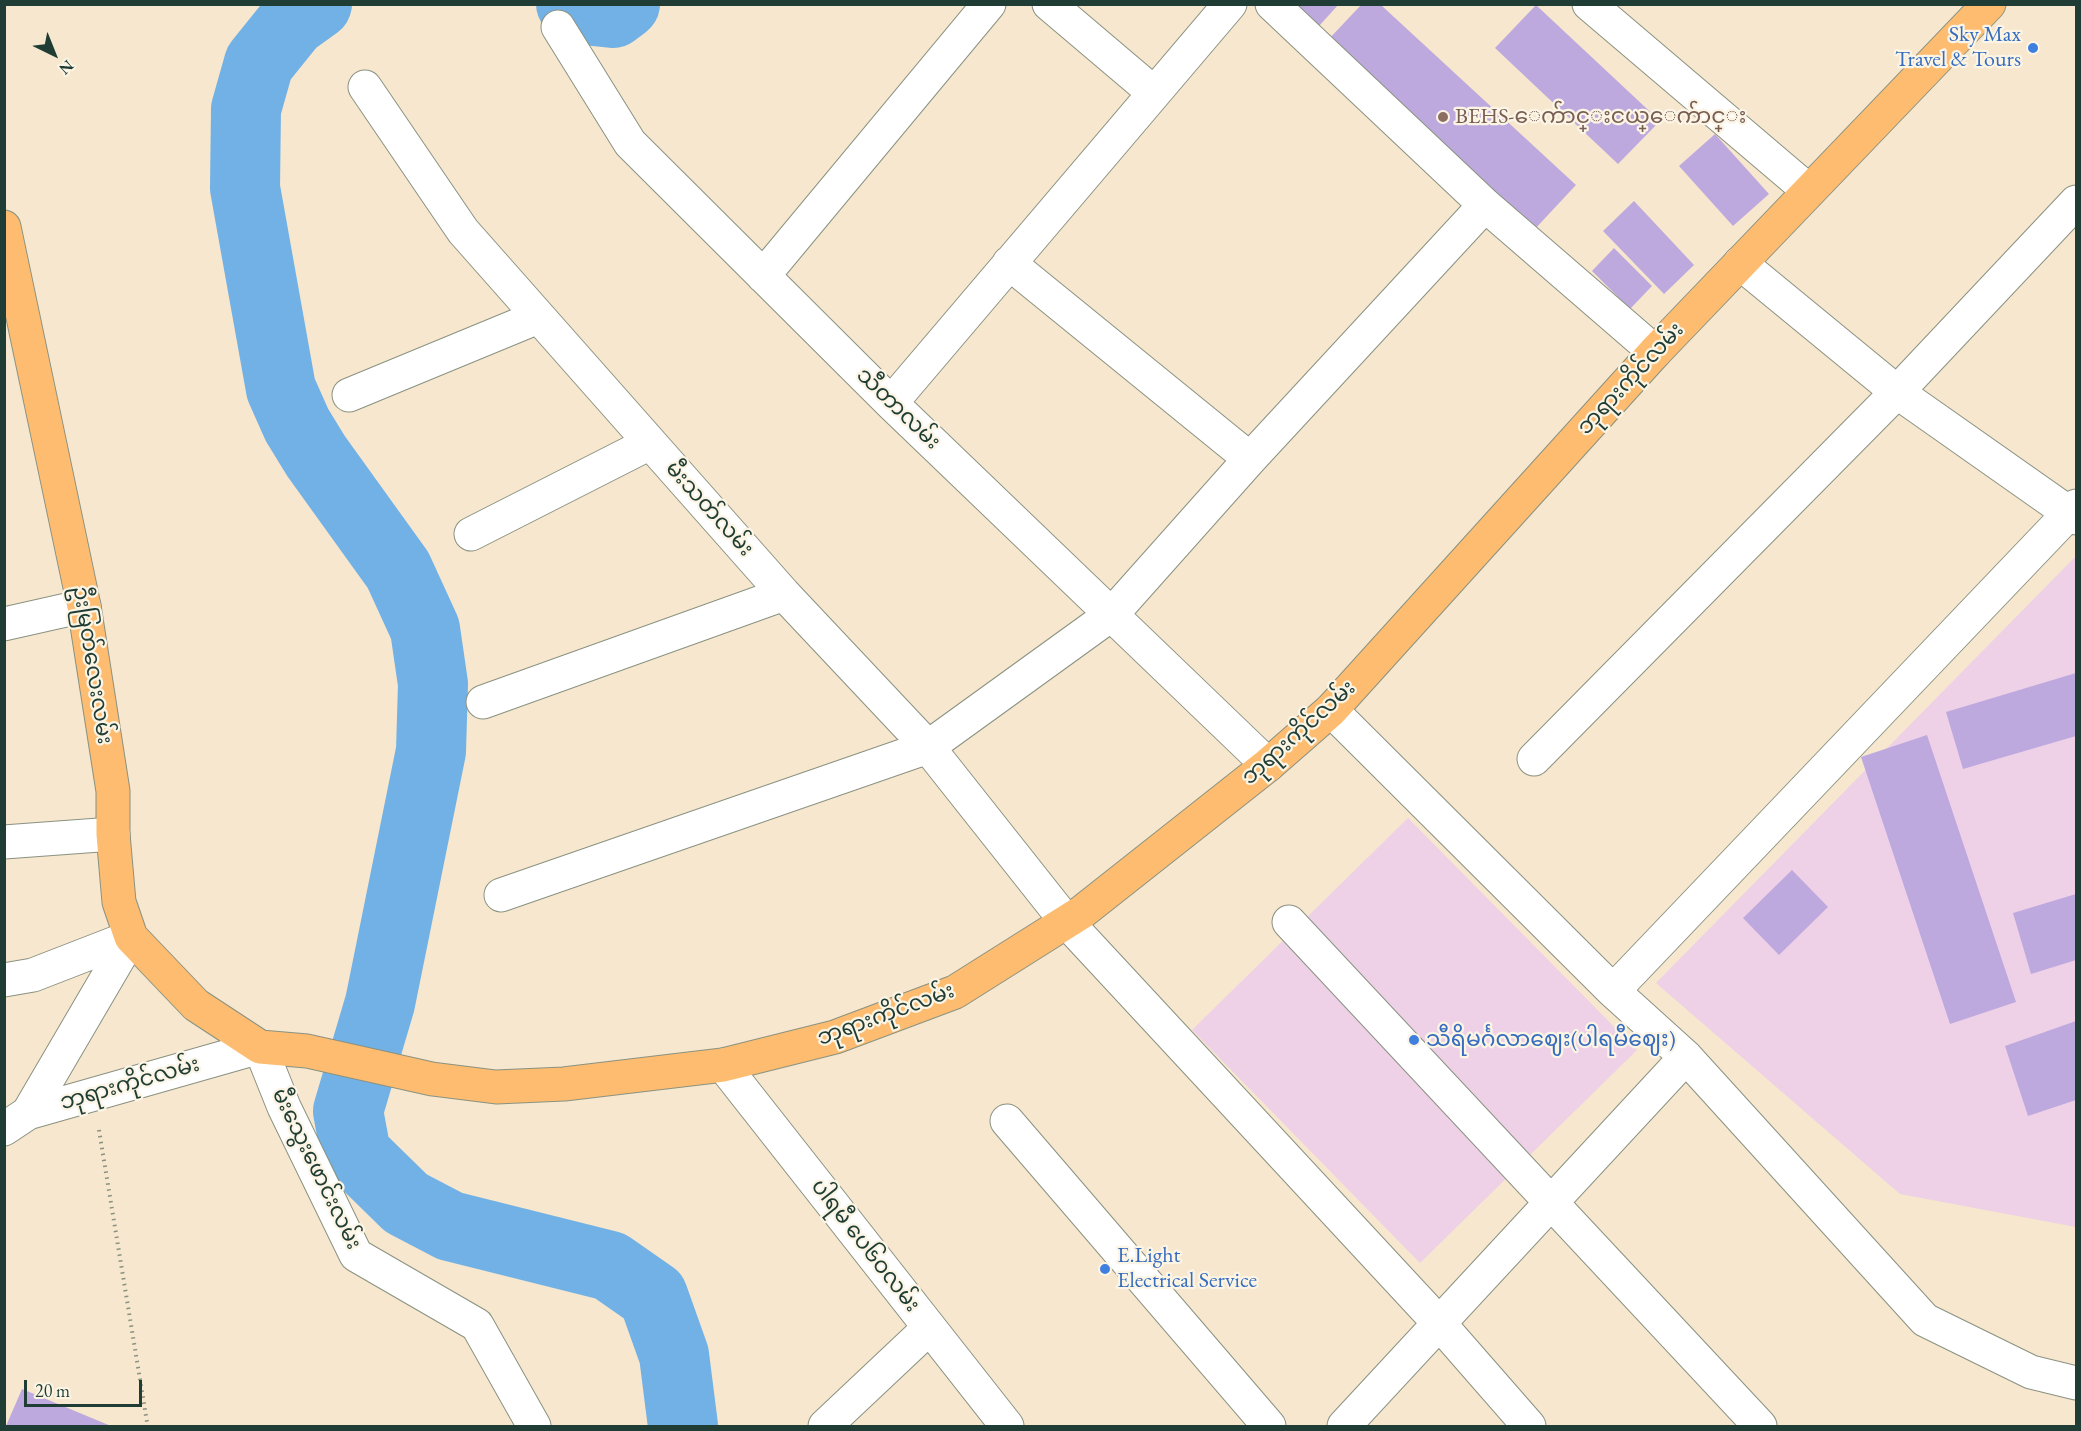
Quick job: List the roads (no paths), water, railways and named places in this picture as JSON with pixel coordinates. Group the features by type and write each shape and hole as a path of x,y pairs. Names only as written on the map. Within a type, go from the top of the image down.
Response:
{"main road":[{"name":"ဘုရားကိုင်လမ်း","path":"260,1047 307,1051 432,1079 496,1087 564,1084 723,1065 835,1037 955,992 1082,912 1268,765 1331,710 1655,352 1989,4"},
{"name":"ဦးမြတ်လေးလမ်း","path":"4,227 84,606 113,791 113,834 119,902 131,937 196,1005 260,1047"}],"street":[{"path":"763,276 989,4"},
{"path":"1049,4 1154,93"},
{"path":"891,403 1230,4"},
{"path":"1272,4 1485,206 1655,352"},
{"path":"1589,4 1809,191"},
{"name":"သီတာလမ်း","path":"558,27 630,143 891,403 1268,765"},
{"name":"မီးသတ်လမ်း","path":"365,87 463,231 784,594 928,747 1065,921 1439,1323 1529,1426"},
{"path":"1534,759 1897,392 2076,202"},
{"path":"501,895 928,747 1112,614 1250,459 1485,206"},
{"path":"1010,263 1250,459"},
{"path":"1613,991 2074,513 1897,392 1740,263"},
{"path":"349,395 538,316"},
{"path":"471,534 650,443"},
{"path":"483,702 784,594"},
{"path":"4,624 84,606"},
{"path":"1331,710 1613,991 1686,1057 1925,1320 2031,1372 2076,1383"},
{"path":"4,842 113,834"},
{"path":"1289,922 1760,1426"},
{"path":"4,980 33,975 131,937"},
{"path":"16,1121 131,937"},
{"name":"ဘုရားကိုင်လမ်း","path":"16,1121 260,1047"},
{"name":"မီးသွေးဖောင်းလမ်း","path":"260,1047 284,1107 356,1255 477,1325 534,1426"},
{"path":"1344,1426 1686,1057"},
{"name":"ပါရမီ ပေ၆ဝလမ်း","path":"723,1065 1007,1426"},
{"path":"1007,1121 1269,1426"},
{"path":"825,1426 929,1328"}],"waterway":[{"path":"317,4 292,22 259,63 246,109 245,188 281,389 297,425 316,456 398,570 425,629 433,684 431,751 380,1003 348,1111 356,1154 406,1203 450,1226 610,1266 653,1296 674,1355 683,1426"},
{"path":"571,4 584,10 613,13 625,4"}],"place":[{"name":"Sky Max Travel & Tours","path":"2033,48"},
{"name":"BEHS-ေက်ာင္းငယ္ေက်ာင္း","path":"1443,117"},
{"name":"သီရိမင်္ဂလာဈေး(ပါရမီဈေး)","path":"1414,1040"},
{"name":"E.Light Electrical Service","path":"1105,1269"}]}
